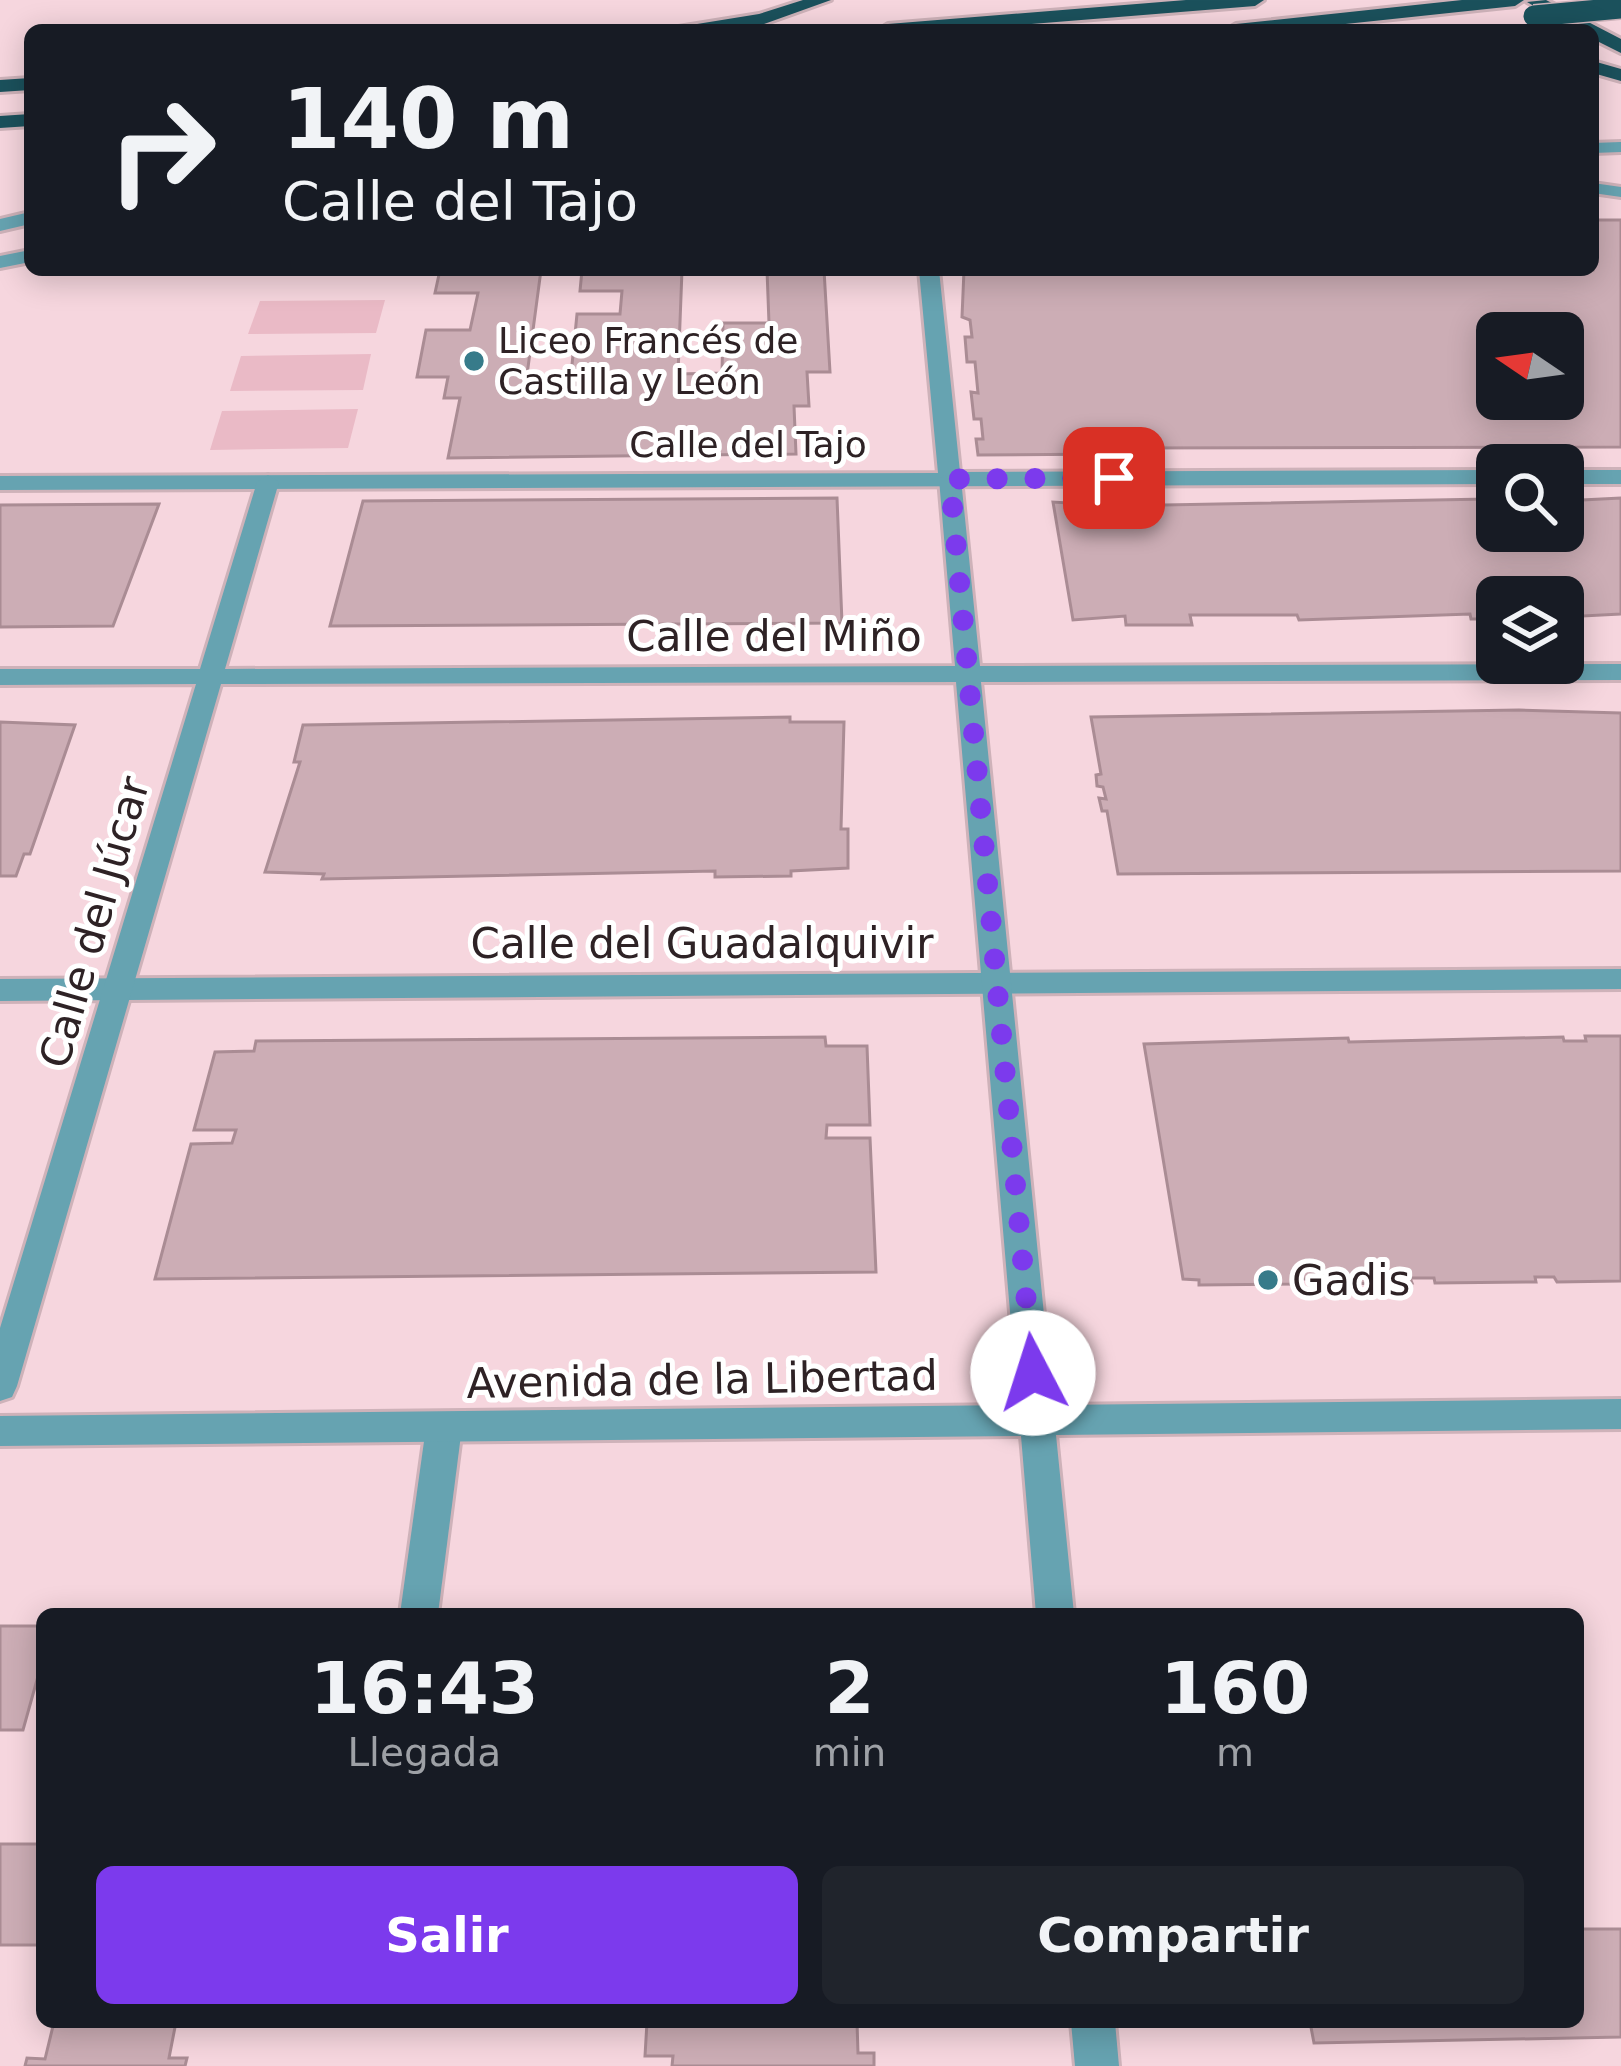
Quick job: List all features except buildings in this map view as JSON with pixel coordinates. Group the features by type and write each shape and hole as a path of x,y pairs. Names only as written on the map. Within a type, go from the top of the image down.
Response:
{"highway":[{"path":"720,24 761,19 821,0"},
{"path":"961,24 1255,0"},
{"path":"1292,24 1515,0"},
{"path":"1565,0 1621,29"},
{"path":"1533,8 1574,24"},
{"path":"1451,24 1533,8 1621,8"}],"street":[{"path":"930,276 1054,1608"},
{"name":"Calle del Tajo","path":"0,483 1476,477"},
{"path":"1584,477 1621,477"},
{"name":"Calle del Júcar","path":"0,1386 268,482"},
{"name":"Calle del Miño","path":"0,677 1621,672"},
{"name":"Calle del Guadalquivir","path":"0,990 1621,979"},
{"name":"Avenida de la Libertad","path":"0,1431 1621,1414"},
{"path":"420,1608 444,1426"},
{"path":"1094,2028 1097,2066"}],"shaded area":[{"path":"385,300 376,333 248,334 260,301"},
{"path":"371,354 363,390 230,391 241,356"},
{"path":"358,409 348,448 210,450 222,411"}],"place":[{"name":"Liceo Francés de Castilla y León","path":"474,361"},
{"name":"Gadis","path":"1268,1280"}],"route":[{"path":"1033,1373 950,479 1114,478"}]}
